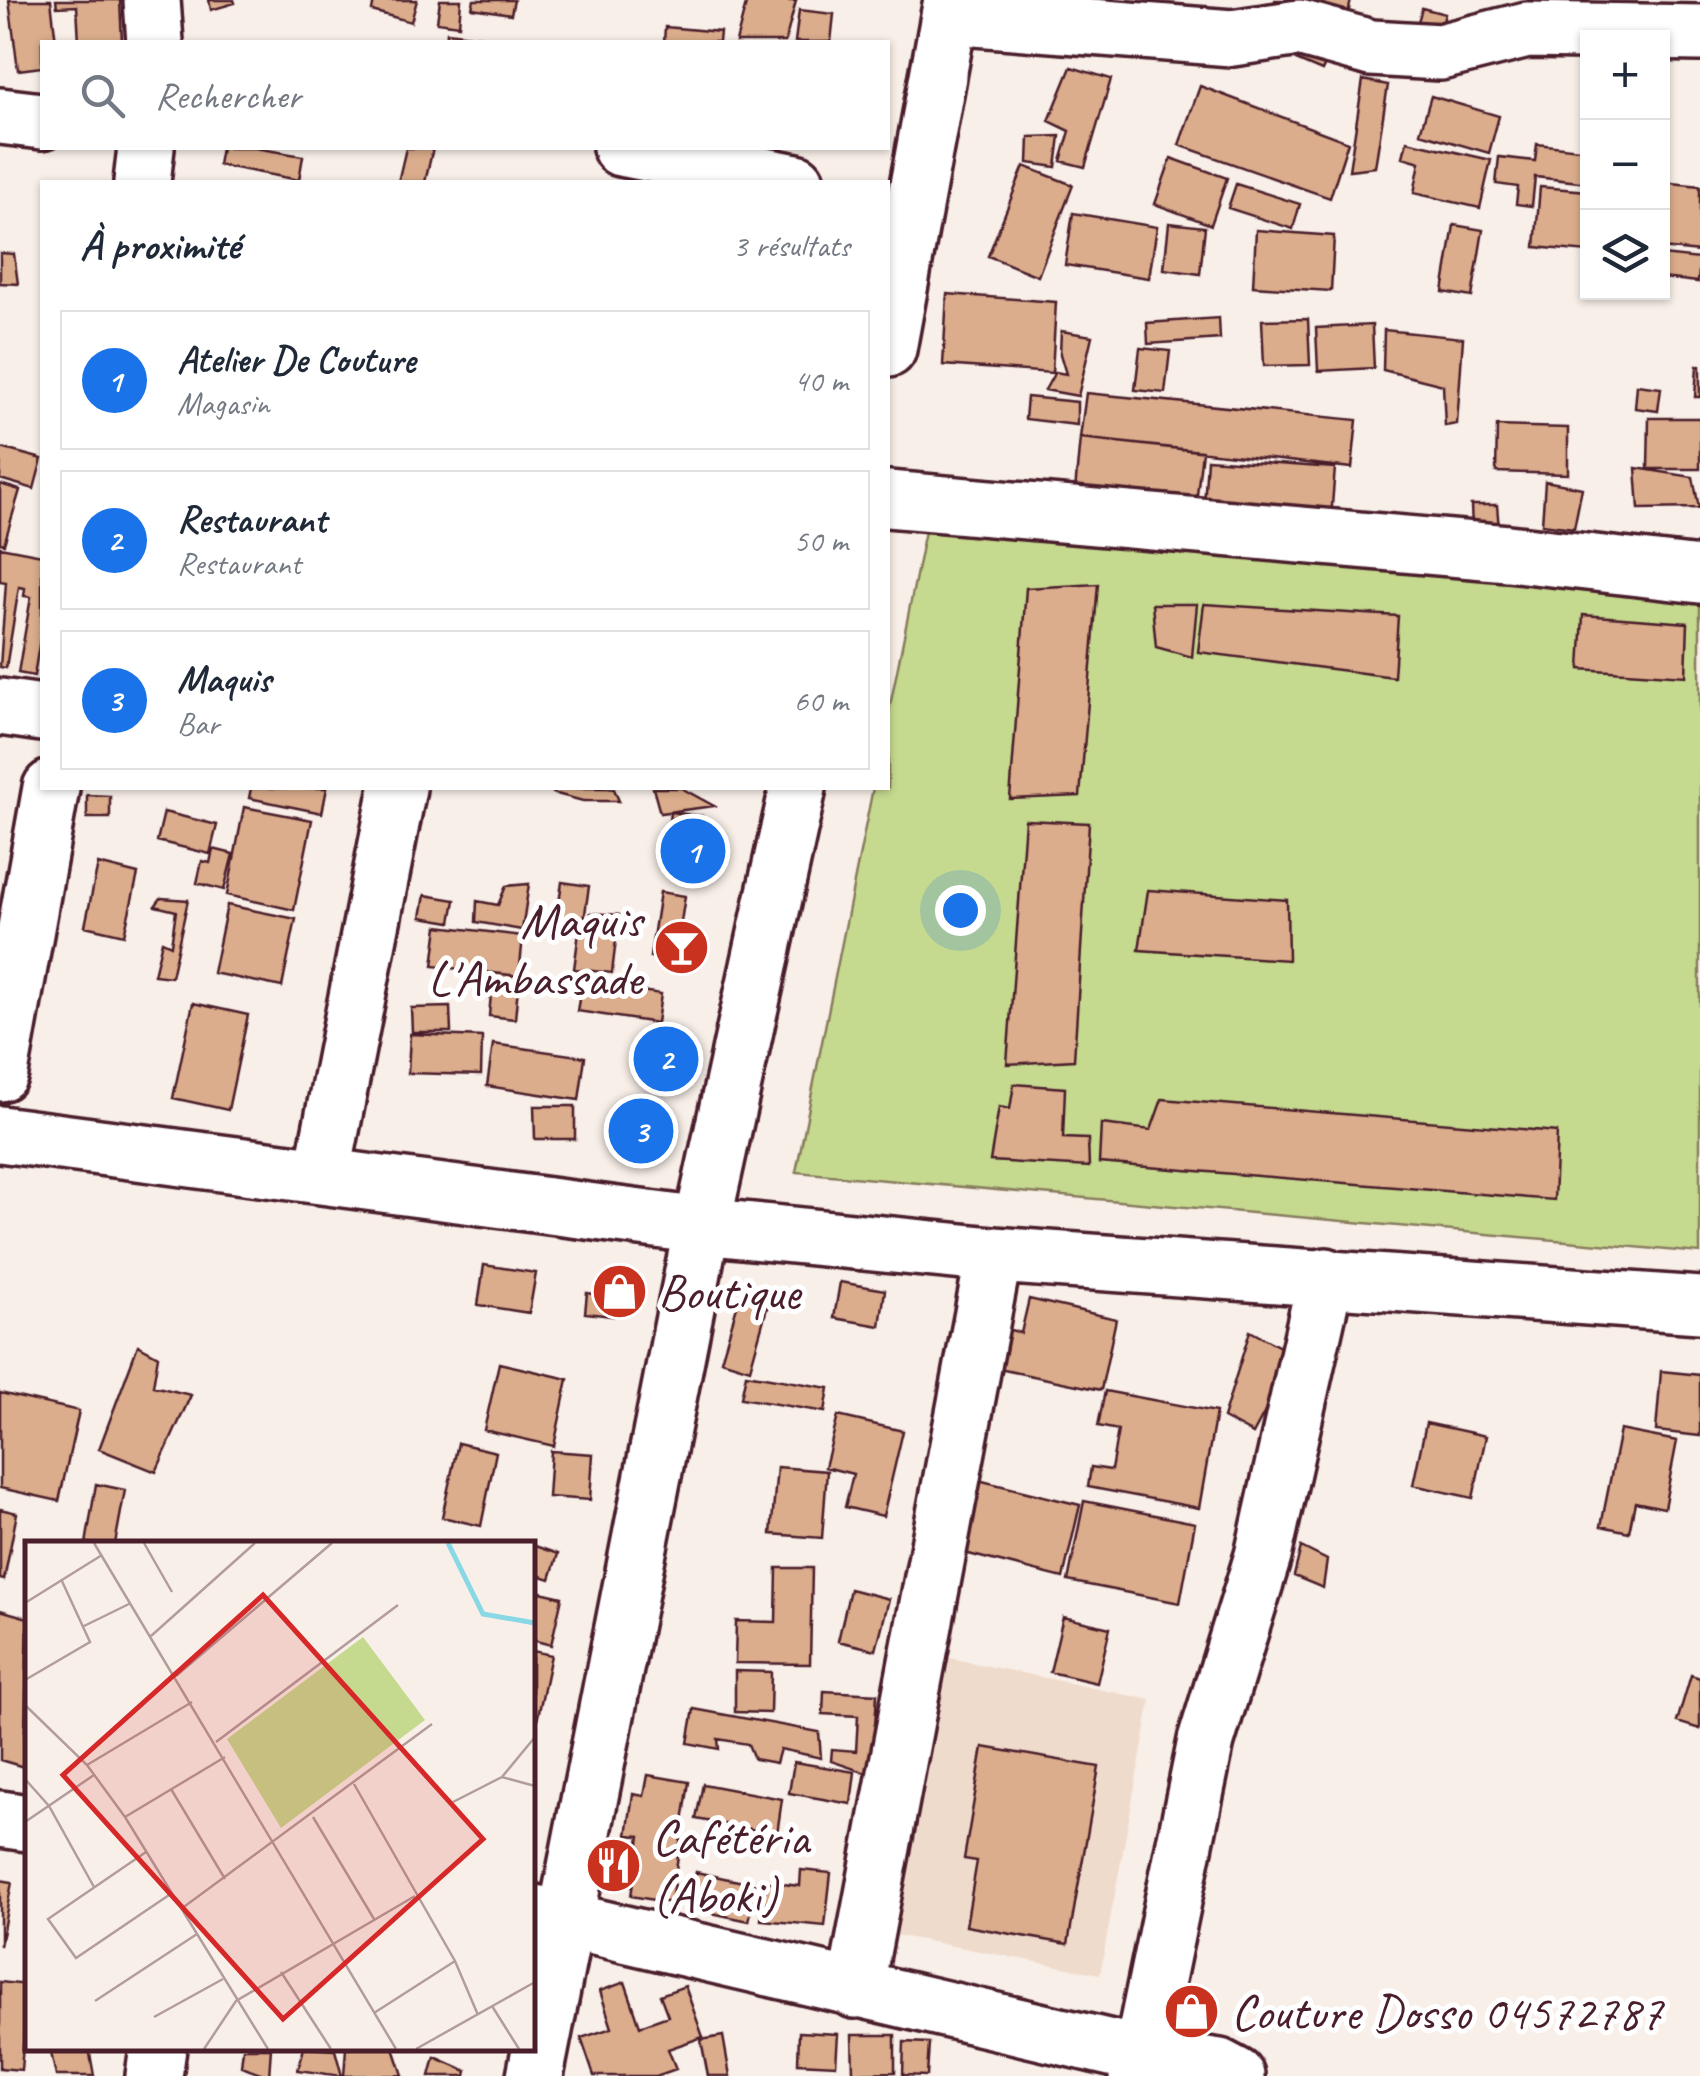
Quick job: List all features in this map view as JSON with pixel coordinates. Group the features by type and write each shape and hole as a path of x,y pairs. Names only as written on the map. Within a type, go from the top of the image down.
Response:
{"street":[{"path":"152,0 156,40"},
{"path":"890,326 901,203 951,8 1232,38 1299,28 1371,48 1440,52 1527,30 1700,33"},
{"path":"0,116 40,122"},
{"path":"142,180 146,150"},
{"path":"630,150 786,180"},
{"path":"890,498 1508,553 1700,575"},
{"path":"0,706 40,713"},
{"path":"0,1073 6,1016 51,790"},
{"path":"322,1176 398,790"},
{"path":"535,2076 551,1916 798,790"},
{"path":"0,1134 702,1226 994,1255 1700,1305"},
{"path":"855,1990 994,1255"},
{"path":"1139,2066 1206,1740 1263,1556 1326,1276"},
{"path":"0,1818 25,1822"},
{"path":"551,1916 855,1990 1139,2066 1219,2066 1236,2076"},
{"path":"154,2076 158,2051"}],"shaded area":[{"path":"936,1655 1151,1700 1100,1974 879,1932"}],"green space":[{"path":"926,526 1042,541 1700,597 1700,1253 796,1172 873,790 890,790 890,706"}],"building":[{"path":"9,0 51,0 56,40 40,40 40,67 18,70"},
{"path":"56,0 120,0 122,40 79,40 77,6 57,7"},
{"path":"209,0 234,0 235,3 211,10"},
{"path":"374,0 417,0 411,22 372,11"},
{"path":"440,0 461,0 459,25 437,22"},
{"path":"474,0 514,0 511,14 472,8"},
{"path":"747,0 796,1 786,40 737,40"},
{"path":"1274,0 1351,0 1347,18"},
{"path":"1422,8 1445,14 1438,39 1415,32"},
{"path":"799,10 834,14 831,40 795,40"},
{"path":"665,27 720,32 719,40 664,40"},
{"path":"447,32 479,36 478,40 446,40"},
{"path":"1304,41 1330,53 1322,71 1296,60"},
{"path":"1071,67 1111,79 1085,167 1061,161 1070,131 1049,121"},
{"path":"1363,80 1388,85 1375,167 1349,170"},
{"path":"1200,86 1348,142 1330,198 1179,145"},
{"path":"1431,96 1499,116 1489,153 1420,133"},
{"path":"1060,136 1056,167 1028,163 1029,137"},
{"path":"1407,141 1491,160 1480,208 1414,193 1420,162 1403,157"},
{"path":"1537,144 1580,149 1580,182 1535,177 1532,206 1516,204 1518,187 1496,184 1499,157 1535,161"},
{"path":"221,150 267,150 303,156 299,180 218,165"},
{"path":"406,150 433,150 425,180 398,180"},
{"path":"1171,158 1227,178 1211,225 1155,204"},
{"path":"1024,166 1073,185 1038,276 988,256"},
{"path":"1670,183 1700,186 1700,252 1670,249"},
{"path":"1236,184 1300,204 1293,229 1228,208"},
{"path":"1540,187 1580,190 1580,251 1535,247"},
{"path":"1073,213 1157,227 1149,278 1065,265"},
{"path":"1169,223 1205,227 1200,274 1164,269"},
{"path":"1454,225 1483,230 1472,297 1443,292"},
{"path":"1256,230 1334,236 1331,291 1253,286"},
{"path":"0,253 14,254 18,284 0,283"},
{"path":"1670,256 1700,259 1698,282 1670,279"},
{"path":"947,294 1056,302 1052,373 943,365"},
{"path":"1219,318 1220,339 1148,344 1147,323"},
{"path":"1308,319 1310,365 1264,366 1262,320"},
{"path":"1372,325 1374,368 1318,371 1316,328"},
{"path":"1384,330 1463,338 1457,424 1445,426 1443,385 1383,370"},
{"path":"1061,331 1092,336 1078,396 1045,390 1055,372 1066,374 1060,354"},
{"path":"1140,348 1170,351 1165,393 1135,390"},
{"path":"1700,366 1700,397 1695,397"},
{"path":"1637,385 1661,388 1658,411 1635,408"},
{"path":"1086,393 1357,420 1352,468 1080,438"},
{"path":"1027,397 1077,402 1077,425 1025,419"},
{"path":"1649,418 1700,418 1700,469 1648,469"},
{"path":"1497,426 1568,428 1568,474 1496,472"},
{"path":"1080,438 1202,451 1196,504 1075,491"},
{"path":"1,448 40,458 34,489 0,479"},
{"path":"1207,459 1335,468 1331,518 1204,507"},
{"path":"1636,468 1693,477 1699,508 1639,509"},
{"path":"1545,481 1582,488 1574,528 1542,524"},
{"path":"0,484 20,490 4,544 0,543"},
{"path":"1471,505 1497,505 1499,529 1472,529"},
{"path":"0,547 40,555 40,639 34,676 18,673 31,597 24,596 25,588 19,587 6,668 0,667 6,582 0,581"},
{"path":"1098,584 1080,796 1010,799 1026,588"},
{"path":"1152,604 1197,604 1192,657 1156,647"},
{"path":"1204,604 1398,616 1394,677 1198,652"},
{"path":"1583,615 1688,623 1686,676 1580,669"},
{"path":"251,790 327,790 322,813 249,798"},
{"path":"614,790 619,801 583,801 553,793"},
{"path":"654,790 685,790 714,806 660,813"},
{"path":"87,795 110,796 110,818 87,818"},
{"path":"244,807 312,820 294,910 227,895"},
{"path":"164,812 217,825 210,854 157,841"},
{"path":"670,812 702,816 697,866 665,862"},
{"path":"1025,820 1089,823 1074,1060 1007,1064"},
{"path":"213,849 233,854 224,890 197,883 202,861 210,863"},
{"path":"98,864 138,874 124,935 85,926"},
{"path":"562,882 589,886 583,928 556,923"},
{"path":"529,884 522,930 476,922 477,901 498,905 506,886"},
{"path":"1148,890 1287,900 1288,960 1139,950"},
{"path":"660,892 685,896 675,961 650,957"},
{"path":"425,895 455,900 451,922 421,917"},
{"path":"161,898 188,900 171,977 154,975 162,941 171,945 176,911 155,906"},
{"path":"227,905 296,919 282,987 213,973"},
{"path":"591,913 619,915 612,973 574,969 579,932 590,931"},
{"path":"438,926 523,936 519,976 433,966"},
{"path":"493,973 519,976 515,1019 489,1016"},
{"path":"582,982 661,994 657,1023 577,1011"},
{"path":"193,1003 248,1015 228,1110 173,1098"},
{"path":"450,1007 451,1032 412,1032 411,1008"},
{"path":"410,1034 482,1037 481,1075 408,1073"},
{"path":"493,1044 585,1057 579,1100 487,1086"},
{"path":"1014,1084 1065,1088 1063,1138 1088,1139 1089,1167 990,1161 999,1107 1010,1109"},
{"path":"1162,1099 1557,1132 1554,1200 1099,1163 1101,1124 1151,1130"},
{"path":"534,1106 575,1106 575,1139 535,1139"},
{"path":"484,1265 536,1273 529,1313 478,1305"},
{"path":"840,1282 885,1290 880,1326 834,1318"},
{"path":"587,1293 615,1297 613,1316 585,1313"},
{"path":"740,1296 768,1304 750,1369 721,1360"},
{"path":"1029,1299 1116,1319 1101,1390 989,1367 1000,1327 1021,1333"},
{"path":"1250,1331 1295,1355 1253,1434 1223,1418"},
{"path":"138,1345 158,1356 153,1386 191,1395 156,1472 99,1449"},
{"path":"499,1363 568,1379 554,1446 484,1430"},
{"path":"1661,1371 1700,1375 1700,1436 1656,1431"},
{"path":"746,1374 829,1388 825,1412 741,1398"},
{"path":"1105,1391 1216,1412 1199,1508 1088,1487 1091,1467 1111,1470 1118,1430 1098,1426"},
{"path":"0,1393 79,1411 59,1501 0,1488"},
{"path":"838,1416 903,1431 883,1516 845,1507 853,1474 825,1467"},
{"path":"1426,1423 1486,1436 1473,1498 1413,1485"},
{"path":"1620,1430 1677,1441 1664,1508 1635,1502 1629,1532 1601,1526"},
{"path":"458,1443 496,1452 481,1526 442,1517"},
{"path":"551,1451 593,1454 590,1500 548,1497"},
{"path":"777,1467 827,1471 822,1538 771,1534"},
{"path":"974,1479 1080,1505 1063,1578 957,1551"},
{"path":"96,1484 125,1490 116,1541 86,1541"},
{"path":"1084,1501 1195,1523 1180,1603 1068,1581"},
{"path":"0,1509 17,1513 4,1580 0,1579"},
{"path":"535,1546 558,1554 550,1579 535,1574"},
{"path":"1301,1547 1327,1560 1323,1588 1294,1576"},
{"path":"777,1568 812,1568 810,1664 735,1663 736,1621 776,1622"},
{"path":"850,1589 889,1599 876,1650 838,1641"},
{"path":"535,1591 562,1597 551,1645 535,1641"},
{"path":"0,1610 25,1617 24,1767 0,1760"},
{"path":"1063,1617 1110,1628 1097,1683 1050,1672"},
{"path":"535,1652 551,1655 535,1731"},
{"path":"735,1671 771,1672 770,1713 735,1712"},
{"path":"1691,1675 1700,1678 1700,1729 1677,1722"},
{"path":"824,1691 877,1694 872,1775 831,1761 832,1749 856,1751 858,1716 823,1714"},
{"path":"694,1709 819,1732 821,1758 780,1749 776,1763 754,1759 748,1744 718,1739 719,1749 688,1743"},
{"path":"983,1747 1099,1767 1068,1944 966,1926 977,1861 964,1859"},
{"path":"794,1762 855,1772 851,1804 789,1793"},
{"path":"648,1775 689,1782 671,1903 631,1896 640,1836 627,1835 633,1794 644,1796"},
{"path":"703,1784 782,1799 777,1834 696,1819"},
{"path":"801,1870 831,1873 825,1926 761,1920 766,1882 800,1886"},
{"path":"696,1872 757,1885 749,1921 688,1908"},
{"path":"0,1880 12,1882 0,1946"},
{"path":"0,1982 25,1985 21,2070 0,2068"},
{"path":"625,1982 640,2026 668,2016 660,1995 685,1986 703,2037 668,2049 676,2069 656,2076 594,2076 581,2038 612,2028 600,1991"},
{"path":"799,2032 838,2034 836,2065 798,2063"},
{"path":"852,2035 895,2035 895,2072 853,2073"},
{"path":"723,2036 730,2076 708,2076 701,2040"},
{"path":"904,2042 929,2043 927,2076 903,2075"},
{"path":"51,2051 90,2051 94,2076 56,2076"},
{"path":"243,2051 271,2051 269,2076 241,2066"},
{"path":"303,2051 335,2051 342,2076 298,2070"},
{"path":"346,2051 395,2051 403,2075 344,2076"},
{"path":"435,2057 467,2071 466,2076 430,2076"}],"place":[{"name":"Atelier De Couture","path":"693,851"},
{"name":"Maquis L'Ambassade","path":"681,948"},
{"name":"Restaurant","path":"666,1059"},
{"name":"Maquis","path":"641,1131"},
{"name":"Boutique","path":"619,1291"},
{"name":"Cafétéria (Aboki)","path":"613,1865"},
{"name":"Couture Dosso 04572787","path":"1192,2011"}]}
